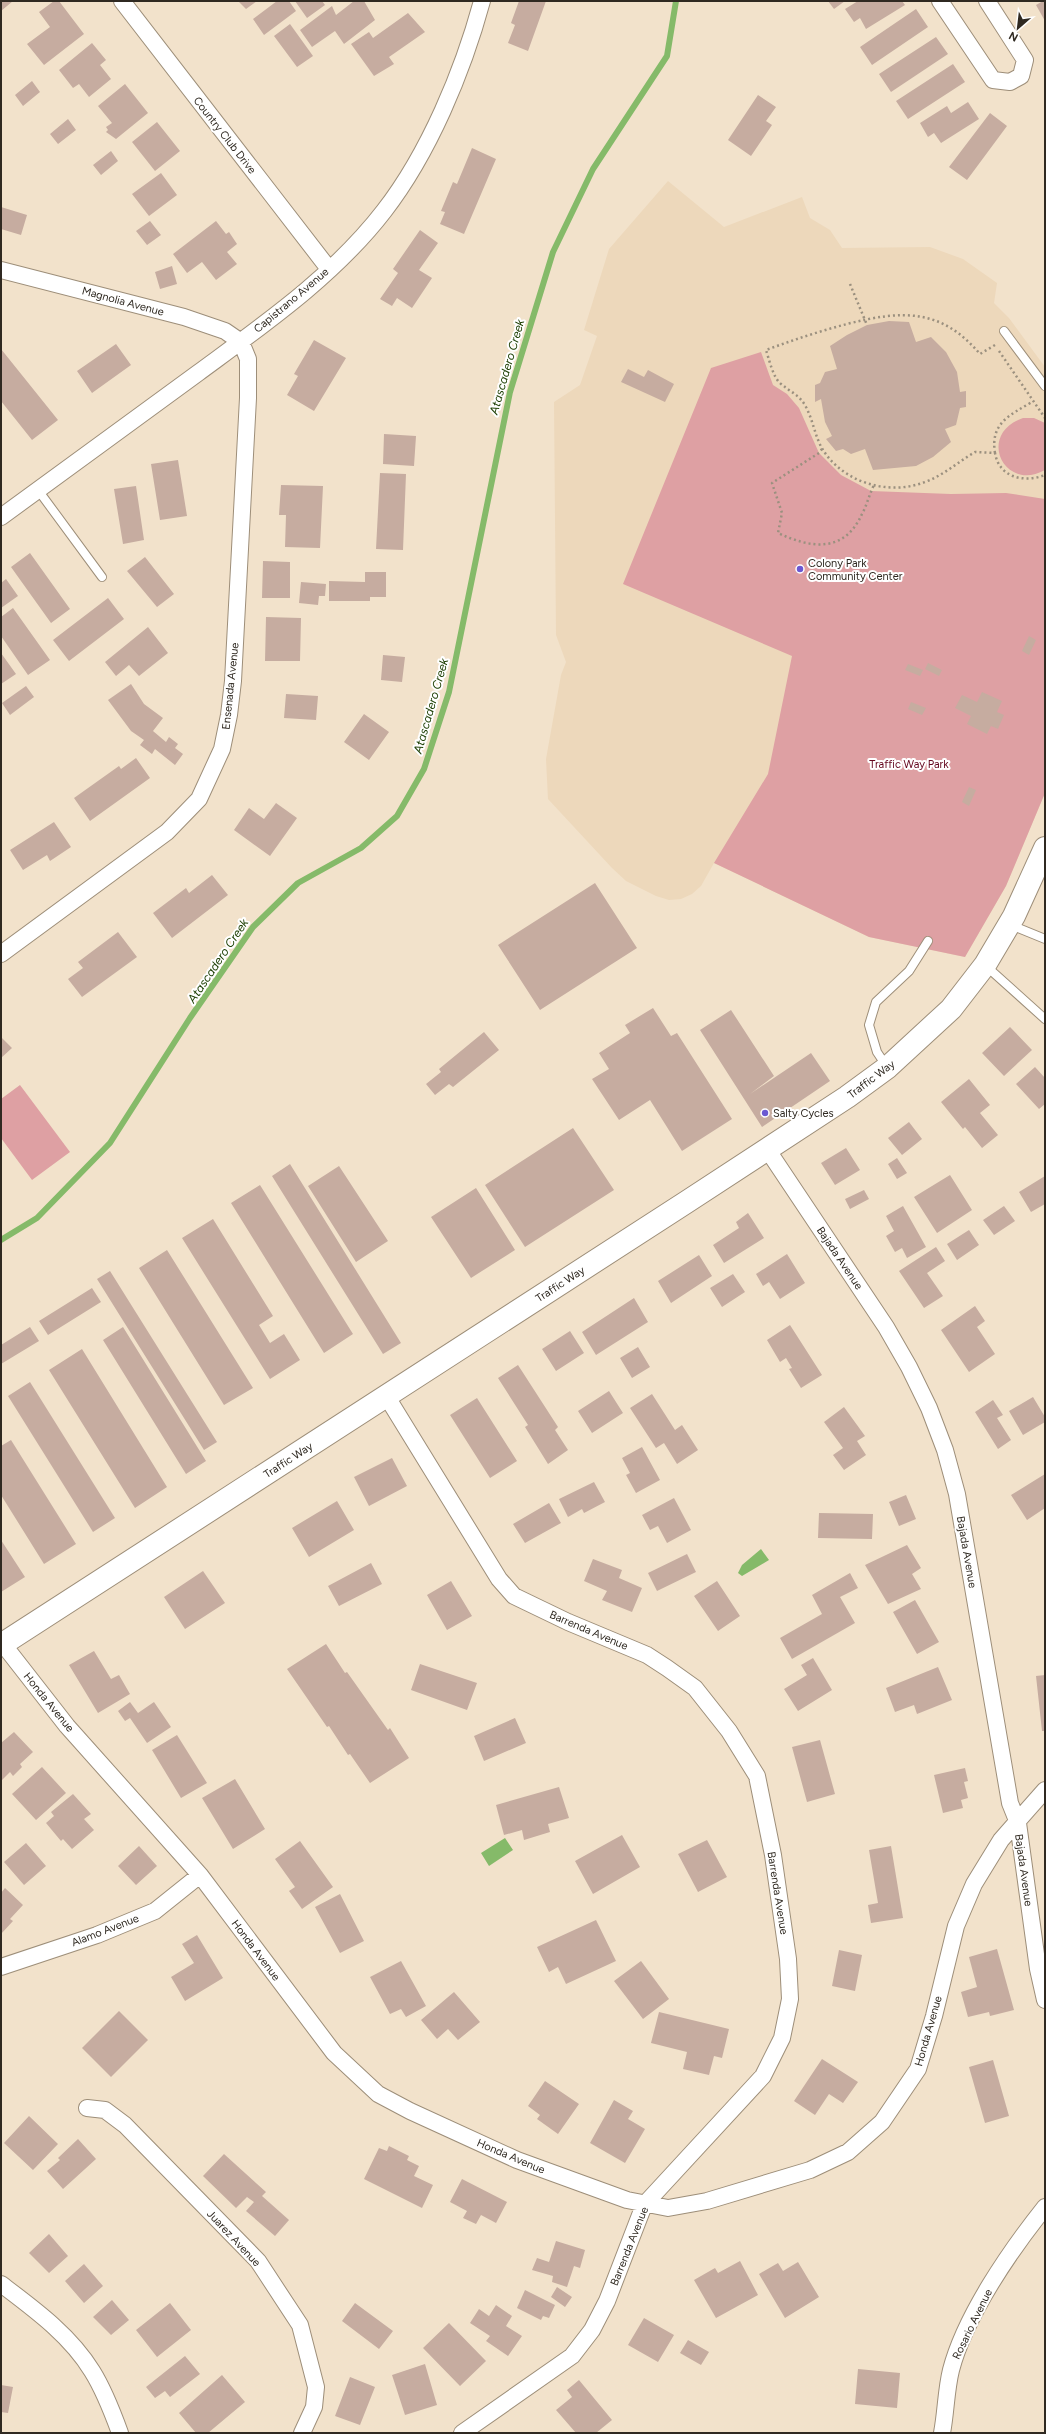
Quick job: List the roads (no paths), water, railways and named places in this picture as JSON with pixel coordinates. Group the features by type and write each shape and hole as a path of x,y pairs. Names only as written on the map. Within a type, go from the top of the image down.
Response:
{"street":[{"name":"Country Club Drive","path":"122,1 329,269"},
{"name":"Capistrano Avenue","path":"1,517 241,342 329,269 357,242 384,211 408,177 450,91 482,1"},
{"path":"940,1 993,80 1010,82 1021,76 1025,60 987,1"},
{"name":"Magnolia Avenue","path":"1,270 184,317 225,331 241,342"},
{"name":"Ensenada Avenue","path":"1,954 167,832 199,799 222,749 229,715 233,681 248,398 248,359 241,342"},
{"name":"Traffic Way","path":"2,1644 387,1397 847,1097 888,1067 951,1009 985,965 1010,924 1045,848"},
{"name":"Bajada Avenue","path":"767,1149 886,1327 910,1367 926,1401 945,1450 957,1494 1010,1803 1018,1823 1038,1969 1045,2000"},
{"name":"Barrenda Avenue","path":"387,1397 499,1579 514,1596 568,1622 647,1655 695,1688 728,1731 756,1776 773,1855 788,1959 790,1999 782,2038 763,2076 644,2204 607,2301 592,2330 572,2356 462,2433"},
{"name":"Honda Avenue","path":"2,1644 67,1726 200,1875 334,2053 378,2094 410,2112 517,2160 644,2204 668,2208 707,2201 810,2170 848,2152 882,2122 918,2069 934,2016 949,1948 964,1905 1001,1840 1018,1823 1045,1790"},
{"name":"Alamo Avenue","path":"1,1967 97,1935 154,1910 200,1875"},
{"name":"Juarez Avenue","path":"87,2108 104,2110 125,2125 258,2261 300,2325 316,2387 314,2407 302,2433"},
{"name":"Rosario Avenue","path":"942,2433 951,2370 964,2336 981,2300 1045,2207"},
{"path":"1,2284 40,2313 78,2352 92,2370 108,2399 120,2433"}],"lane":[{"path":"1004,331 1045,386"},
{"path":"38,490 102,577"},
{"path":"1010,924 1045,939"},
{"path":"888,1067 877,1052 869,1025 876,1002 908,971 928,941"},
{"path":"985,965 1045,1019"}],"waterway":[{"name":"Atascadero Creek","path":"1,1240 37,1218 110,1143 190,1018 253,927 298,883 361,848 397,816 424,769 449,692 510,392 553,252 593,169 667,56 676,1"}],"place":[{"name":"Colony Park Community Center","path":"800,569"},
{"name":"Salty Cycles","path":"765,1113"}],"park label":[{"name":"Traffic Way Park","path":"909,764"}]}
